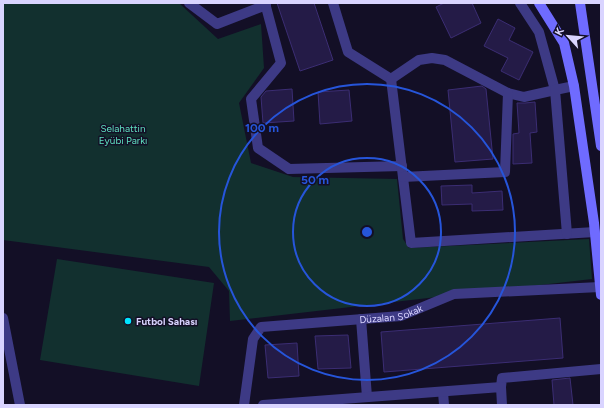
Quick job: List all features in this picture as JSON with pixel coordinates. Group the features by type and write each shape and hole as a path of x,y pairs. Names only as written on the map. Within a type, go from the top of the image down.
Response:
{"main road":[{"path":"539,3 564,43 574,86 595,232 601,291"},
{"path":"580,3 601,146"}],"street":[{"path":"189,3 217,24 266,4 281,62 251,99 258,148 289,168 402,166"},
{"path":"333,3 348,52 391,79"},
{"path":"520,3 539,32 554,90 567,234"},
{"path":"391,79 419,60 432,58 445,60 508,93 524,97 574,86"},
{"path":"391,79 411,243 595,232"},
{"path":"403,177 505,172 508,93"},
{"name":"Düzalan Sokak","path":"244,405 253,339 261,327 401,316 454,294 601,291"},
{"path":"3,318 20,405"},
{"path":"361,319 367,397"},
{"path":"502,405 502,378 601,369"},
{"path":"264,405 501,387"},
{"path":"443,392 444,405"}],"green space":[{"name":"Selahattin Eyübi Parkı","path":"3,3 179,3 218,39 261,24 264,68 239,103 251,163 293,177 397,179 403,239 409,248 589,239 592,279 230,321 229,291 209,267 3,240"},
{"name":"Futbol Sahası","path":"57,259 214,283 199,386 40,360"}],"building":[{"path":"277,3 314,3 333,60 300,71"},
{"path":"444,3 472,3 481,23 451,38 436,7"},
{"path":"498,19 515,28 509,40 533,52 519,80 501,71 508,58 484,46"},
{"path":"482,86 486,89 493,159 455,162 448,90"},
{"path":"292,89 294,121 263,123 261,97 266,91"},
{"path":"349,90 352,121 320,124 318,92"},
{"path":"535,102 537,132 530,133 532,163 513,164 513,134 519,133 517,103"},
{"path":"472,185 472,193 502,191 503,210 472,211 472,204 442,205 441,186"},
{"path":"560,318 563,358 384,372 381,332"},
{"path":"348,335 351,368 318,369 315,336"},
{"path":"297,343 299,376 268,378 265,345"},
{"path":"570,378 573,405 554,405 552,380"}],"place":[{"name":"Futbol Sahası","path":"128,321"}]}
